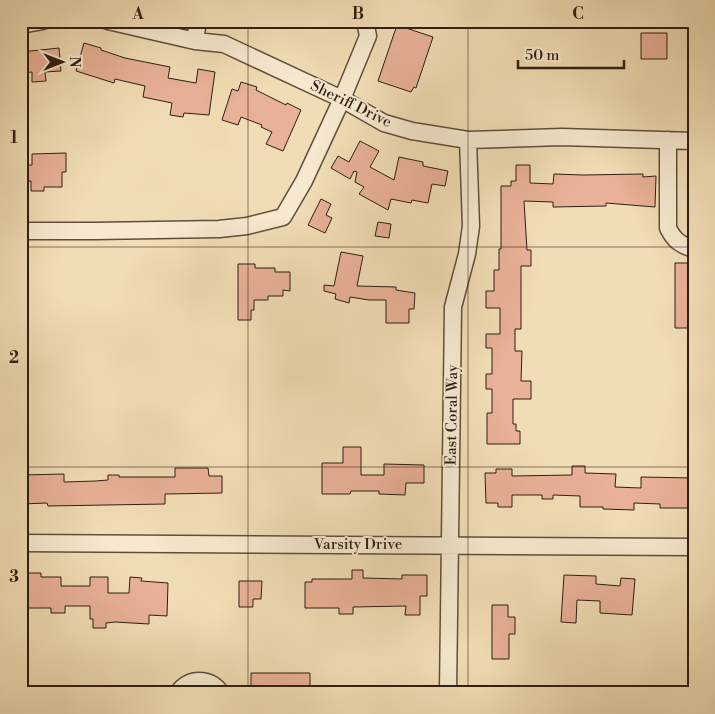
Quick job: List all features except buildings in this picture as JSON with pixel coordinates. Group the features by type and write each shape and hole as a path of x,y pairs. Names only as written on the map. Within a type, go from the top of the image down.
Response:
{"street":[{"path":"21,25 43,21"},
{"name":"Sheriff Drive","path":"108,21 195,41 224,44 342,99 384,123 412,131 468,140 562,137 694,141"},
{"path":"195,41 198,21"},
{"path":"26,231 95,232 218,229 247,226 283,217 304,181 342,99 368,36 366,21"},
{"name":"East Coral Way","path":"448,693 453,307 471,226 468,140"},
{"path":"668,140 668,228 672,238 682,246 694,248"},
{"name":"Varsity Drive","path":"21,543 450,544 694,547"},
{"path":"178,693 188,683 196,680 213,684 221,693"}]}
